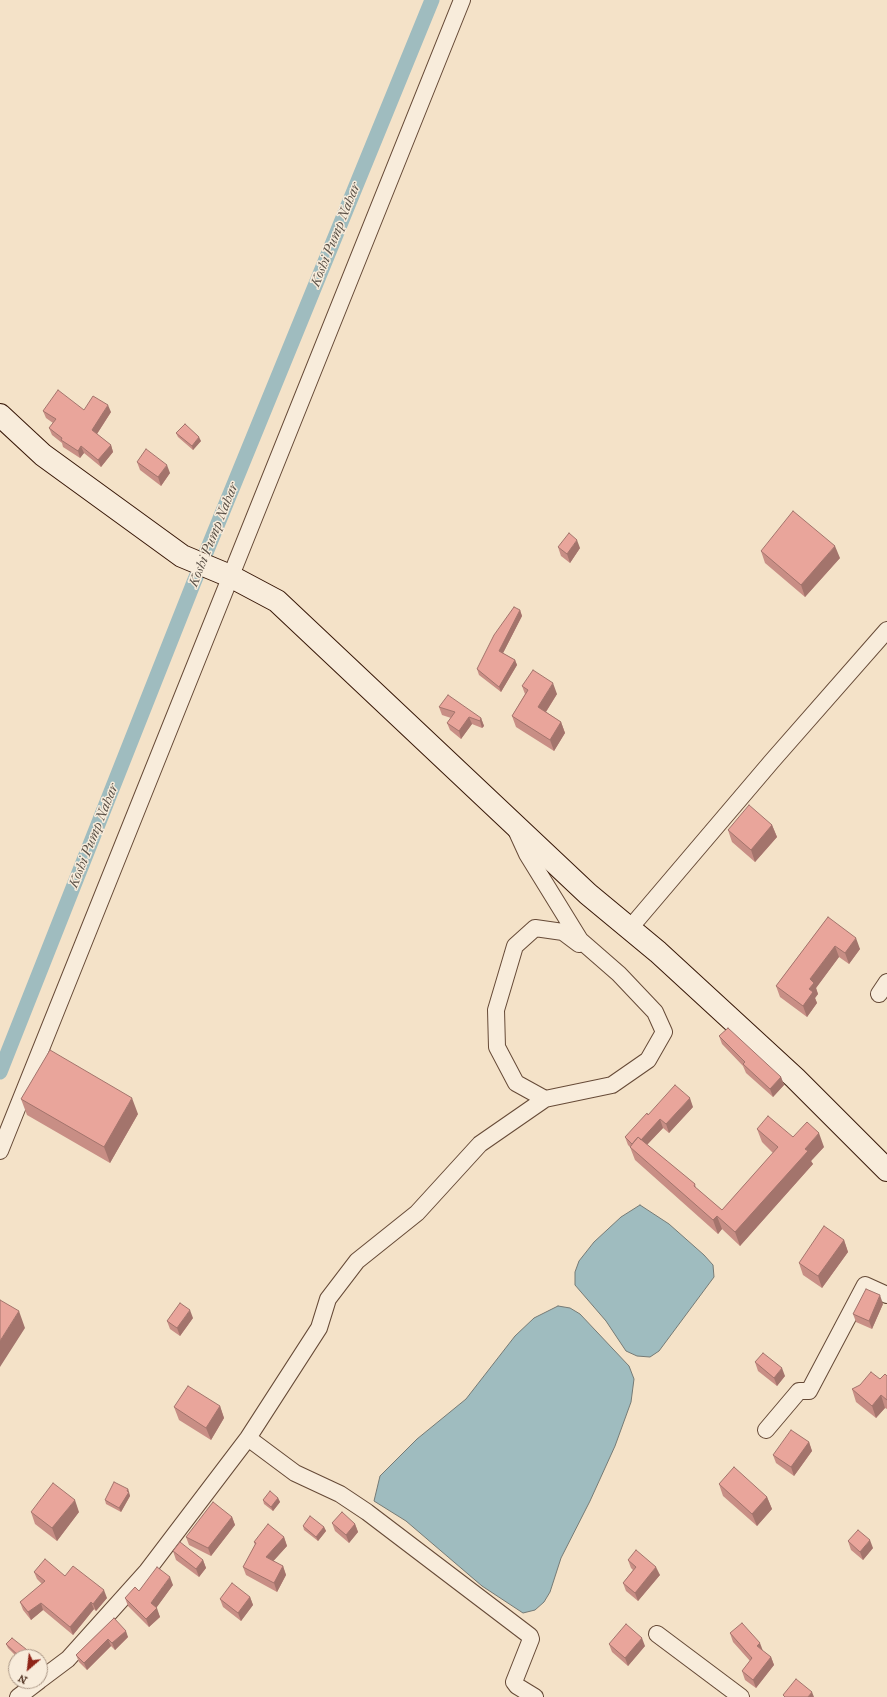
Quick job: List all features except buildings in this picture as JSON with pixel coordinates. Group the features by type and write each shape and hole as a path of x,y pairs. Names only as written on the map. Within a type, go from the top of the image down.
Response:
{"street":[{"path":"0,1151 462,0"},
{"path":"0,415 43,455 182,556 230,576 277,601 588,894 658,952 795,1078 887,1170"},
{"path":"630,928 772,760 887,630"},
{"path":"48,1675 68,1659 147,1571 248,1438 319,1328 328,1299 357,1261 417,1212 480,1144 545,1099 612,1085 648,1060 664,1032 655,1012 619,974 580,940 527,854 511,821"},
{"path":"545,1099 516,1083 497,1047 496,1010 515,946 535,928 563,932 619,974"},
{"path":"766,1430 799,1391 810,1392 865,1285 887,1295"},
{"path":"248,1438 295,1473 340,1494 367,1512 530,1636 531,1639 514,1682 517,1686 535,1697"},
{"path":"658,1634 741,1697"},
{"path":"18,1697 29,1689"}],"water":[{"path":"640,1205 669,1224 704,1255 713,1265 714,1277 659,1351 650,1357 637,1356 626,1351 606,1321 575,1285 575,1272 579,1261 594,1242 621,1217"},
{"path":"558,1306 570,1308 580,1314 629,1366 634,1379 631,1402 615,1446 590,1501 561,1558 550,1592 544,1602 535,1610 523,1613 482,1586 406,1521 374,1501 380,1476 417,1439 466,1399 515,1336 534,1318"}],"waterway":[{"name":"Koshi Pump Nahar","path":"0,1072 194,582 432,0"}]}
